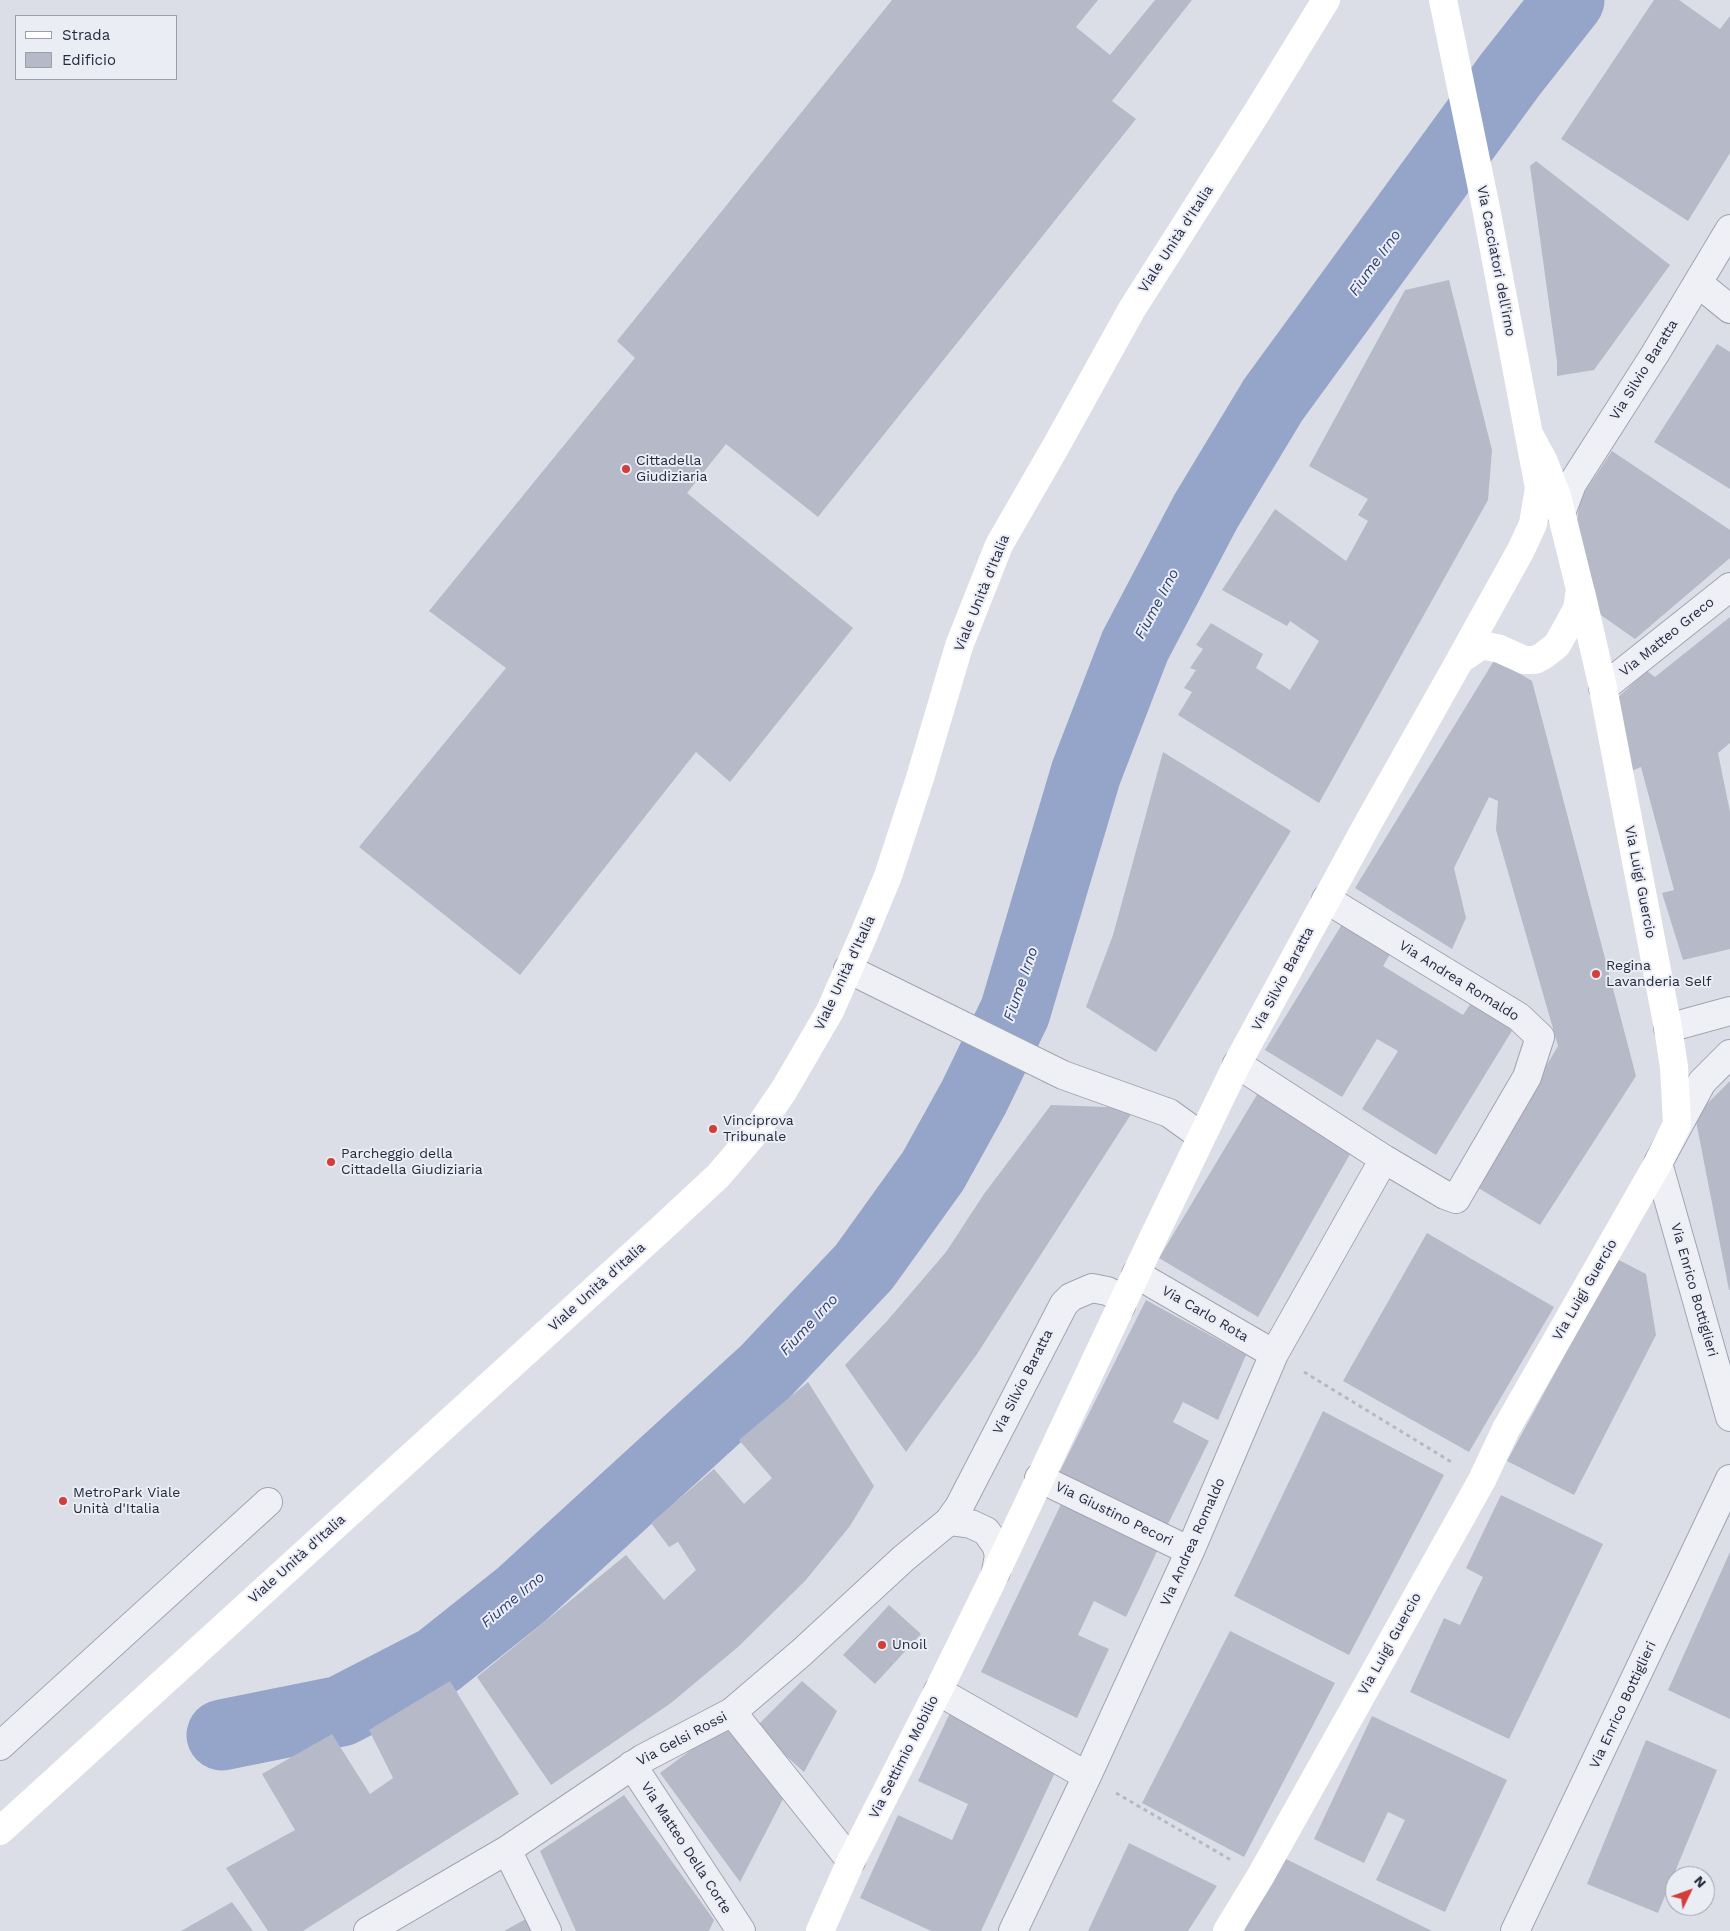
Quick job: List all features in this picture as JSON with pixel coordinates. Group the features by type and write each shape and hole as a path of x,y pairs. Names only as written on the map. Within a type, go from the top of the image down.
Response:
{"main road":[{"name":"Viale Unità d'Italia","path":"0,1831 718,1176 754,1134 784,1090 830,1011 888,876 920,778 959,646 999,546 1132,309 1326,0"},
{"name":"Via Cacciatori dell'irno","path":"1445,12 1487,213 1539,488 1533,524"},
{"path":"1530,436 1544,462 1559,504"},
{"name":"Via Silvio Baratta","path":"1460,660 1482,645 1500,649 1524,660 1536,660 1557,645 1577,609 1580,589 1559,504"},
{"name":"Via Silvio Baratta","path":"993,1579 1201,1136 1237,1064 1326,899 1521,550 1533,524"},
{"name":"Via Luigi Guercio","path":"1227,1931 1260,1876 1482,1480 1506,1429 1658,1163 1678,1124 1674,1067 1668,1028 1603,688 1580,589"},
{"name":"Via Settimio Mobilio","path":"820,1931 851,1860 993,1579"}],"street":[{"name":"Via Silvio Baratta","path":"1559,504 1656,354 1730,229"},
{"path":"1698,282 1730,309"},
{"name":"Via Matteo Greco","path":"1603,688 1730,587"},
{"name":"Via Andrea Romaldo","path":"1237,1064 1384,1158 1456,1199 1527,1077 1540,1038 1519,1017 1326,899"},
{"path":"848,969 1062,1075 1169,1113 1201,1136"},
{"path":"1668,1028 1730,1011"},
{"path":"1658,1163 1702,1082 1730,1054"},
{"name":"Via Andrea Romaldo","path":"1013,1931 1087,1776 1190,1551 1274,1354 1384,1158"},
{"name":"Via Enrico Bottiglieri","path":"1658,1163 1730,1417"},
{"name":"Via Carlo Rota","path":"1136,1274 1274,1354"},
{"name":"Via Silvio Baratta","path":"960,1523 959,1508 1064,1304 1076,1294 1092,1288 1107,1291 1118,1296 1121,1306"},
{"name":"Via Giustino Pecori","path":"1039,1478 1190,1551"},
{"name":"Via Enrico Bottiglieri","path":"1515,1931 1730,1479"},
{"path":"0,1746 268,1502"},
{"name":"Via Settimio Mobilio","path":"960,1523 986,1531 996,1545 999,1555 993,1579"},
{"name":"Via Gelsi Rossi","path":"368,1931 507,1850 632,1765 732,1712 801,1653 904,1558 960,1523"},
{"path":"938,1691 1087,1776"},
{"path":"732,1712 851,1860"},
{"name":"Via Matteo Della Corte","path":"632,1765 741,1931"},
{"path":"507,1850 547,1931"}],"path":[{"path":"1274,1354 1482,1480"},
{"path":"1087,1776 1260,1876"}],"building":[{"name":"Cittadella Giudiziaria","path":"892,0 1098,0 1076,27 1110,55 1155,0 1192,0 1112,101 1136,119 818,517 726,444 687,493 853,628 730,782 696,752 520,975 359,847 506,668 429,611 635,358 617,341"},
{"path":"1654,0 1679,0 1720,29 1730,16 1730,153 1688,221 1561,139"},
{"path":"1536,161 1670,265 1594,370 1557,376 1557,362 1530,166"},
{"path":"1449,280 1492,450 1488,500 1319,803 1178,715 1192,692 1184,688 1196,670 1190,668 1203,649 1196,645 1211,623 1263,654 1256,668 1290,690 1319,641 1290,621 1287,626 1222,590 1275,509 1346,561 1368,521 1358,515 1368,499 1309,466 1405,290"},
{"path":"1717,344 1730,352 1730,489 1654,442"},
{"path":"1612,451 1730,530 1730,558 1635,639 1598,613 1577,521 1580,499"},
{"path":"1730,617 1730,743 1718,753 1730,812 1730,949 1683,960 1662,893 1674,890 1641,767 1629,772 1616,699 1647,671 1655,677"},
{"path":"1495,659 1532,681 1636,1076 1540,1225 1475,1186 1558,1046 1496,830 1498,801 1489,797 1454,868 1466,918 1452,949 1355,888"},
{"path":"1163,752 1291,831 1156,1052 1086,1007 1113,935"},
{"path":"1344,921 1392,951 1383,966 1463,1015 1471,1003 1513,1029 1436,1155 1362,1109 1398,1051 1377,1039 1342,1097 1265,1050"},
{"path":"1730,1081 1730,1290 1729,1290 1695,1116"},
{"path":"1258,1093 1354,1147 1258,1317 1159,1258"},
{"path":"1051,1105 1135,1108 977,1354 906,1452 845,1365 887,1321 946,1252 984,1194"},
{"path":"1427,1233 1554,1307 1469,1452 1343,1381"},
{"path":"1617,1259 1646,1274 1656,1335 1574,1495 1507,1461"},
{"path":"1146,1300 1246,1355 1218,1420 1183,1402 1173,1422 1209,1441 1167,1526 1058,1475"},
{"path":"808,1382 874,1486 850,1526 805,1581 738,1647 671,1703 551,1785 477,1677 626,1555 664,1600 696,1570 678,1542 669,1547 651,1523 714,1469 744,1504 772,1478 739,1440"},
{"path":"1323,1411 1444,1475 1349,1655 1234,1596"},
{"path":"1501,1495 1603,1544 1509,1739 1410,1692 1444,1618 1460,1625 1483,1577 1466,1568"},
{"path":"1064,1498 1160,1545 1126,1617 1094,1601 1078,1635 1109,1649 1077,1718 981,1672"},
{"path":"1730,1552 1730,1719 1668,1690"},
{"name":"Unoil","path":"889,1605 921,1634 875,1684 843,1655"},
{"path":"1230,1631 1335,1683 1244,1857 1142,1803"},
{"path":"450,1681 519,1794 303,1931 268,1931 226,1868 295,1830 262,1774 332,1734 370,1794 393,1778 369,1730"},
{"path":"802,1681 837,1711 804,1772 755,1728"},
{"path":"950,1713 1059,1764 981,1931 931,1931 860,1898 898,1815 952,1840 968,1804 918,1781"},
{"path":"1372,1716 1507,1780 1445,1912 1376,1880 1405,1820 1388,1812 1364,1863 1314,1839"},
{"path":"730,1721 783,1799 740,1882 660,1773"},
{"path":"1646,1740 1717,1770 1677,1866 1665,1866 1665,1896 1658,1913 1587,1884"},
{"path":"624,1795 714,1920 709,1931 576,1931 540,1851"},
{"path":"1129,1843 1217,1886 1188,1931 1088,1931"},
{"path":"1280,1856 1432,1931 1244,1931"},
{"path":"232,1902 253,1931 181,1931"},
{"path":"533,1915 540,1931 504,1931"}],"waterway":[{"name":"Fiume Irno","path":"222,1735 341,1711 438,1661 521,1595 765,1372 864,1267 933,1171 974,1097 1015,1012 1086,773 1135,646 1206,511 1273,400 1510,75 1569,0"}],"place":[{"name":"Cittadella Giudiziaria","path":"626,469"},
{"name":"Regina Lavanderia Self","path":"1596,974"},
{"name":"Vinciprova Tribunale","path":"713,1129"},
{"name":"Parcheggio della Cittadella Giudiziaria","path":"331,1162"},
{"name":"MetroPark Viale Unità d'Italia","path":"63,1501"},
{"name":"Unoil","path":"882,1645"}]}
